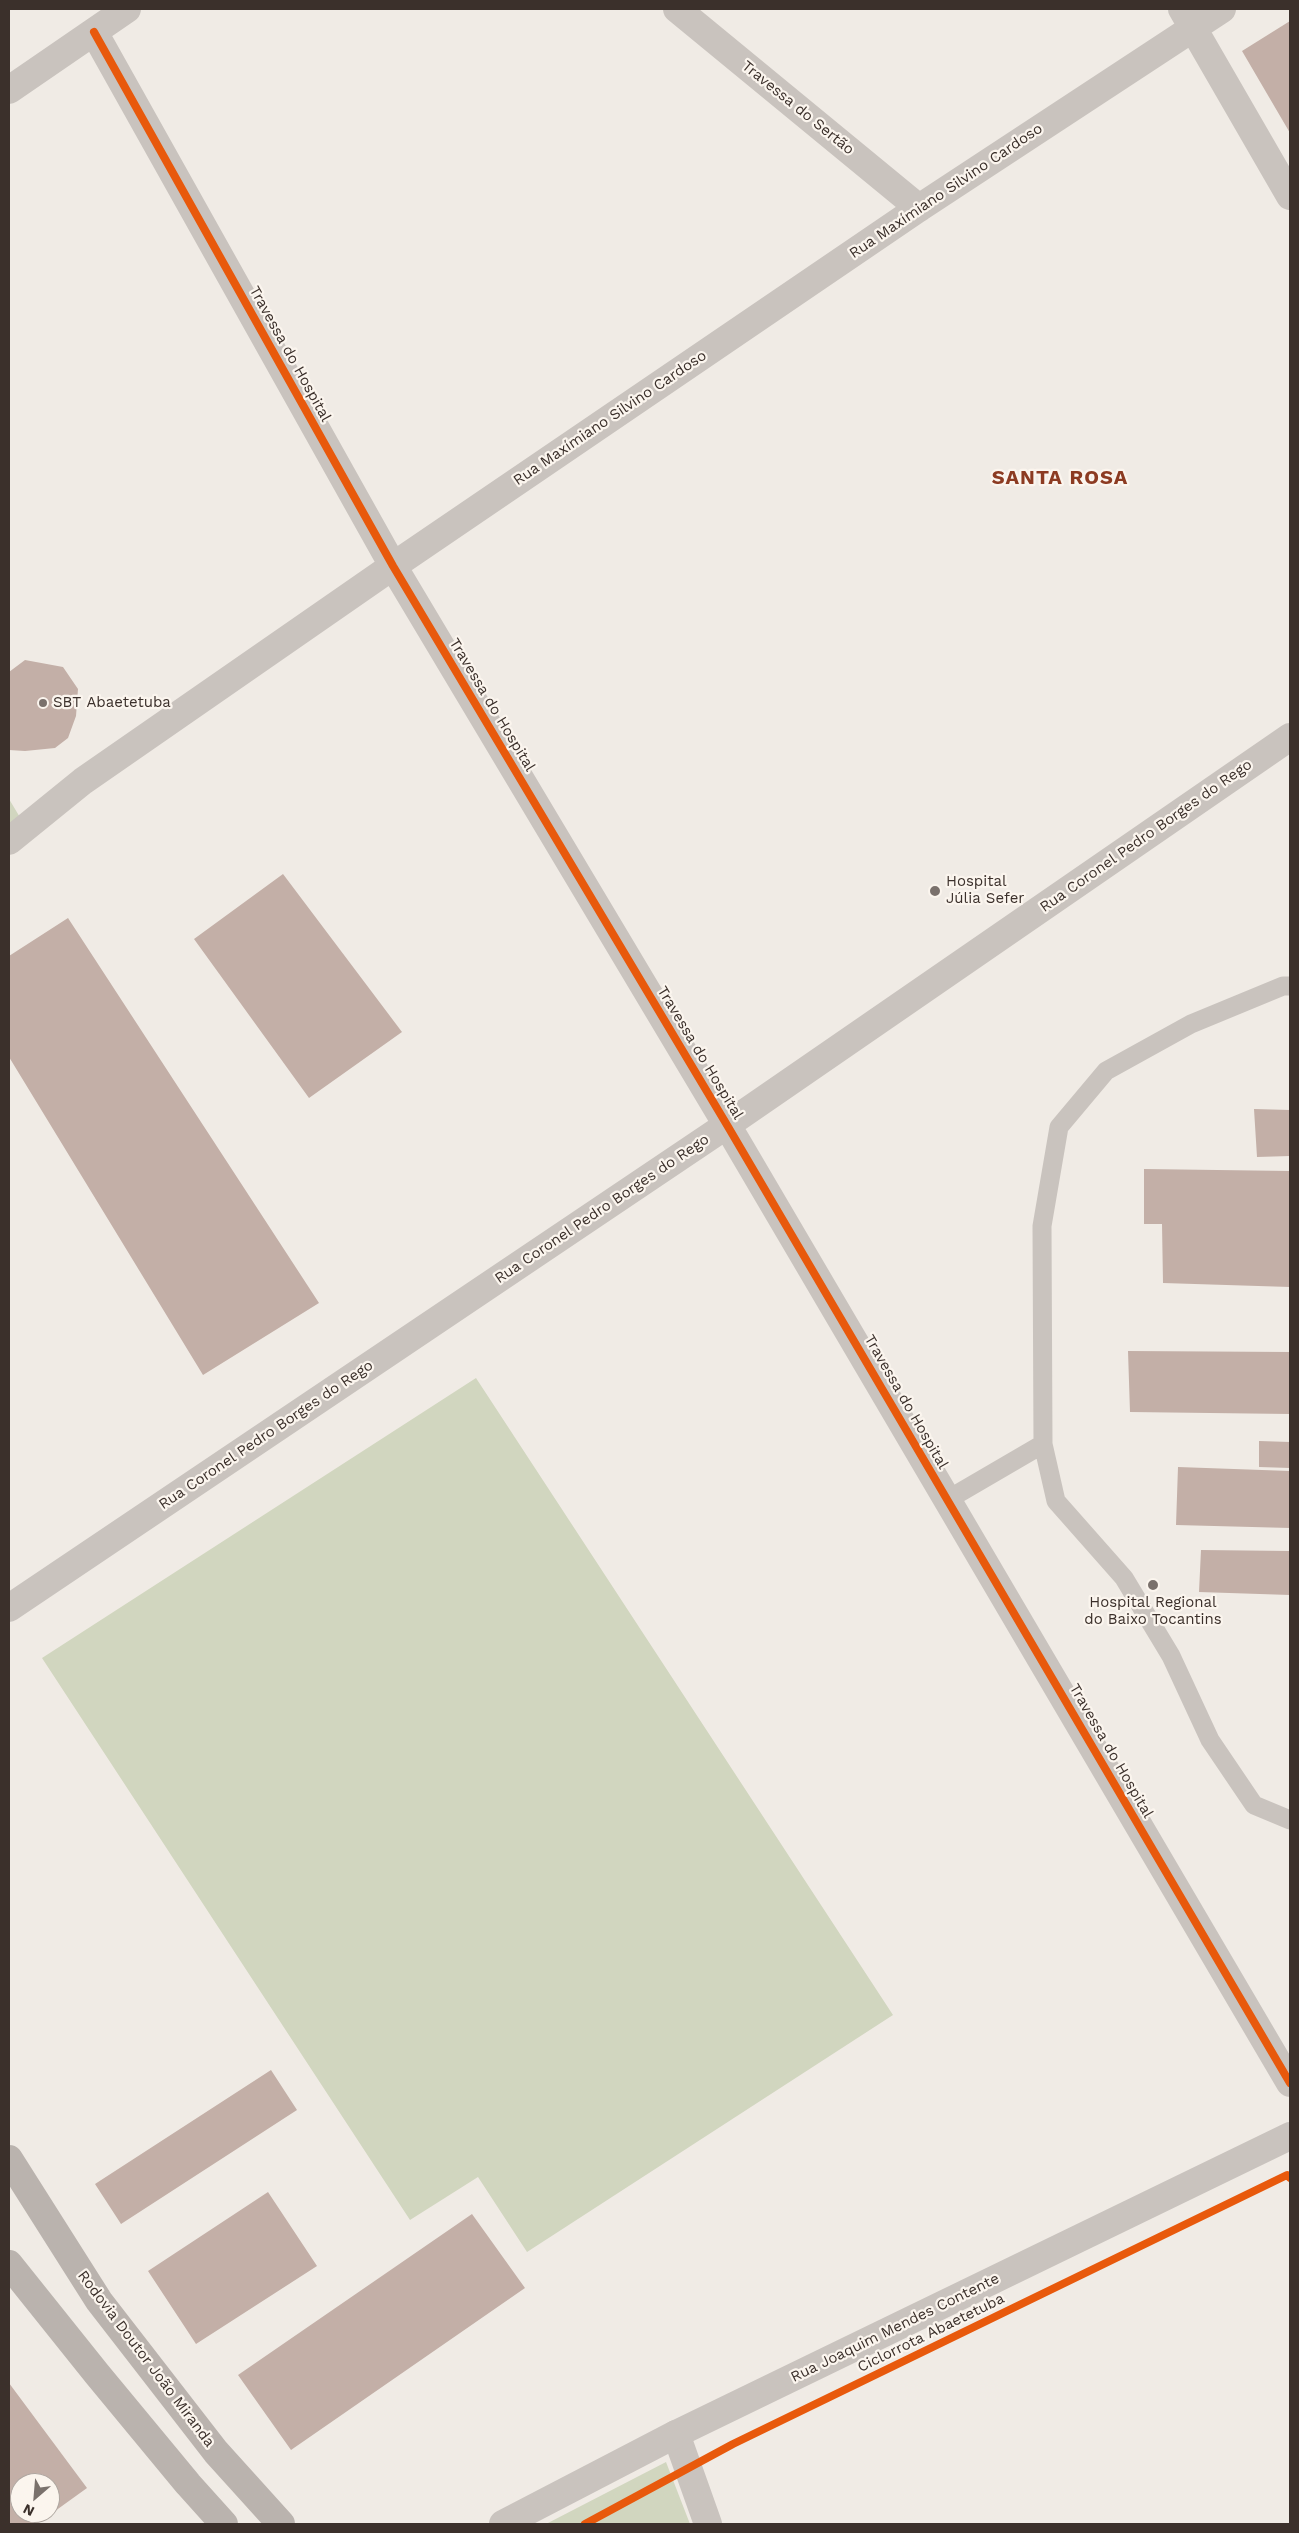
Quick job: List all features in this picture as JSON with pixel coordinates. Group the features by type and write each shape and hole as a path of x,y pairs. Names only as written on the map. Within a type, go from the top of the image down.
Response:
{"main road":[{"name":"Rodovia Doutor João Miranda","path":"9,2158 99,2301 216,2452 281,2524"},
{"path":"9,2264 103,2381 224,2524"}],"street":[{"path":"9,90 127,9"},
{"name":"Travessa do Sertão","path":"677,9 919,208"},
{"name":"Rua Maxímiano Silvino Cardoso","path":"9,841 84,781 393,566 919,208 1188,19 1222,9"},
{"path":"1188,19 1290,196"},
{"name":"Travessa do Hospital","path":"94,32 393,566 727,1125 1290,2083"},
{"name":"Rua Coronel Pedro Borges do Rego","path":"9,1608 727,1125 1290,737"},
{"name":"Rua Joaquim Mendes Contente","path":"503,2524 676,2434 1290,2136"},
{"path":"676,2434 708,2524"}],"lane":[{"path":"1290,986 1283,986 1190,1024 1106,1072 1059,1128 1042,1226 1043,1444 1056,1501 1124,1578 1172,1656 1210,1740 1254,1805 1290,1820"},
{"path":"947,1500 1043,1444"}],"green space":[{"path":"9,799 21,819 9,828"},
{"path":"476,1378 893,2015 527,2252 478,2177 410,2220 42,1658"},
{"path":"666,2462 690,2524 546,2524"}],"building":[{"path":"1290,21 1290,133 1242,51"},
{"name":"SBT Abaetetuba","path":"25,660 63,667 78,689 76,716 68,738 55,748 25,751 9,750 9,672"},
{"path":"283,874 402,1032 309,1098 194,939"},
{"path":"68,918 319,1303 203,1375 9,1057 9,956"},
{"path":"1254,1109 1290,1110 1290,1156 1257,1157"},
{"path":"1144,1169 1290,1171 1290,1287 1163,1283 1162,1224 1144,1224"},
{"path":"1128,1351 1290,1352 1290,1414 1130,1412"},
{"path":"1259,1441 1290,1442 1290,1468 1259,1467"},
{"path":"1178,1467 1290,1471 1290,1528 1176,1525"},
{"path":"1201,1550 1290,1551 1290,1595 1199,1592"},
{"path":"271,2070 297,2110 121,2224 95,2184"},
{"path":"268,2192 317,2266 196,2344 148,2271"},
{"path":"472,2214 525,2288 291,2450 238,2375"},
{"path":"9,2383 87,2488 60,2507 60,2473 10,2473 10,2523 38,2523 9,2524"}],"cycle path":[{"path":"94,32 393,566 727,1125 1290,2083"},
{"name":"Ciclorrota Abaetetuba","path":"585,2524 733,2444 1287,2175 1290,2178"}],"place":[{"name":"SBT Abaetetuba","path":"43,703"},
{"name":"Hospital Júlia Sefer","path":"935,891"},
{"name":"Hospital Regional do Baixo Tocantins","path":"1153,1585"}],"district":[{"name":"SANTA ROSA","path":"1060,478"}]}
